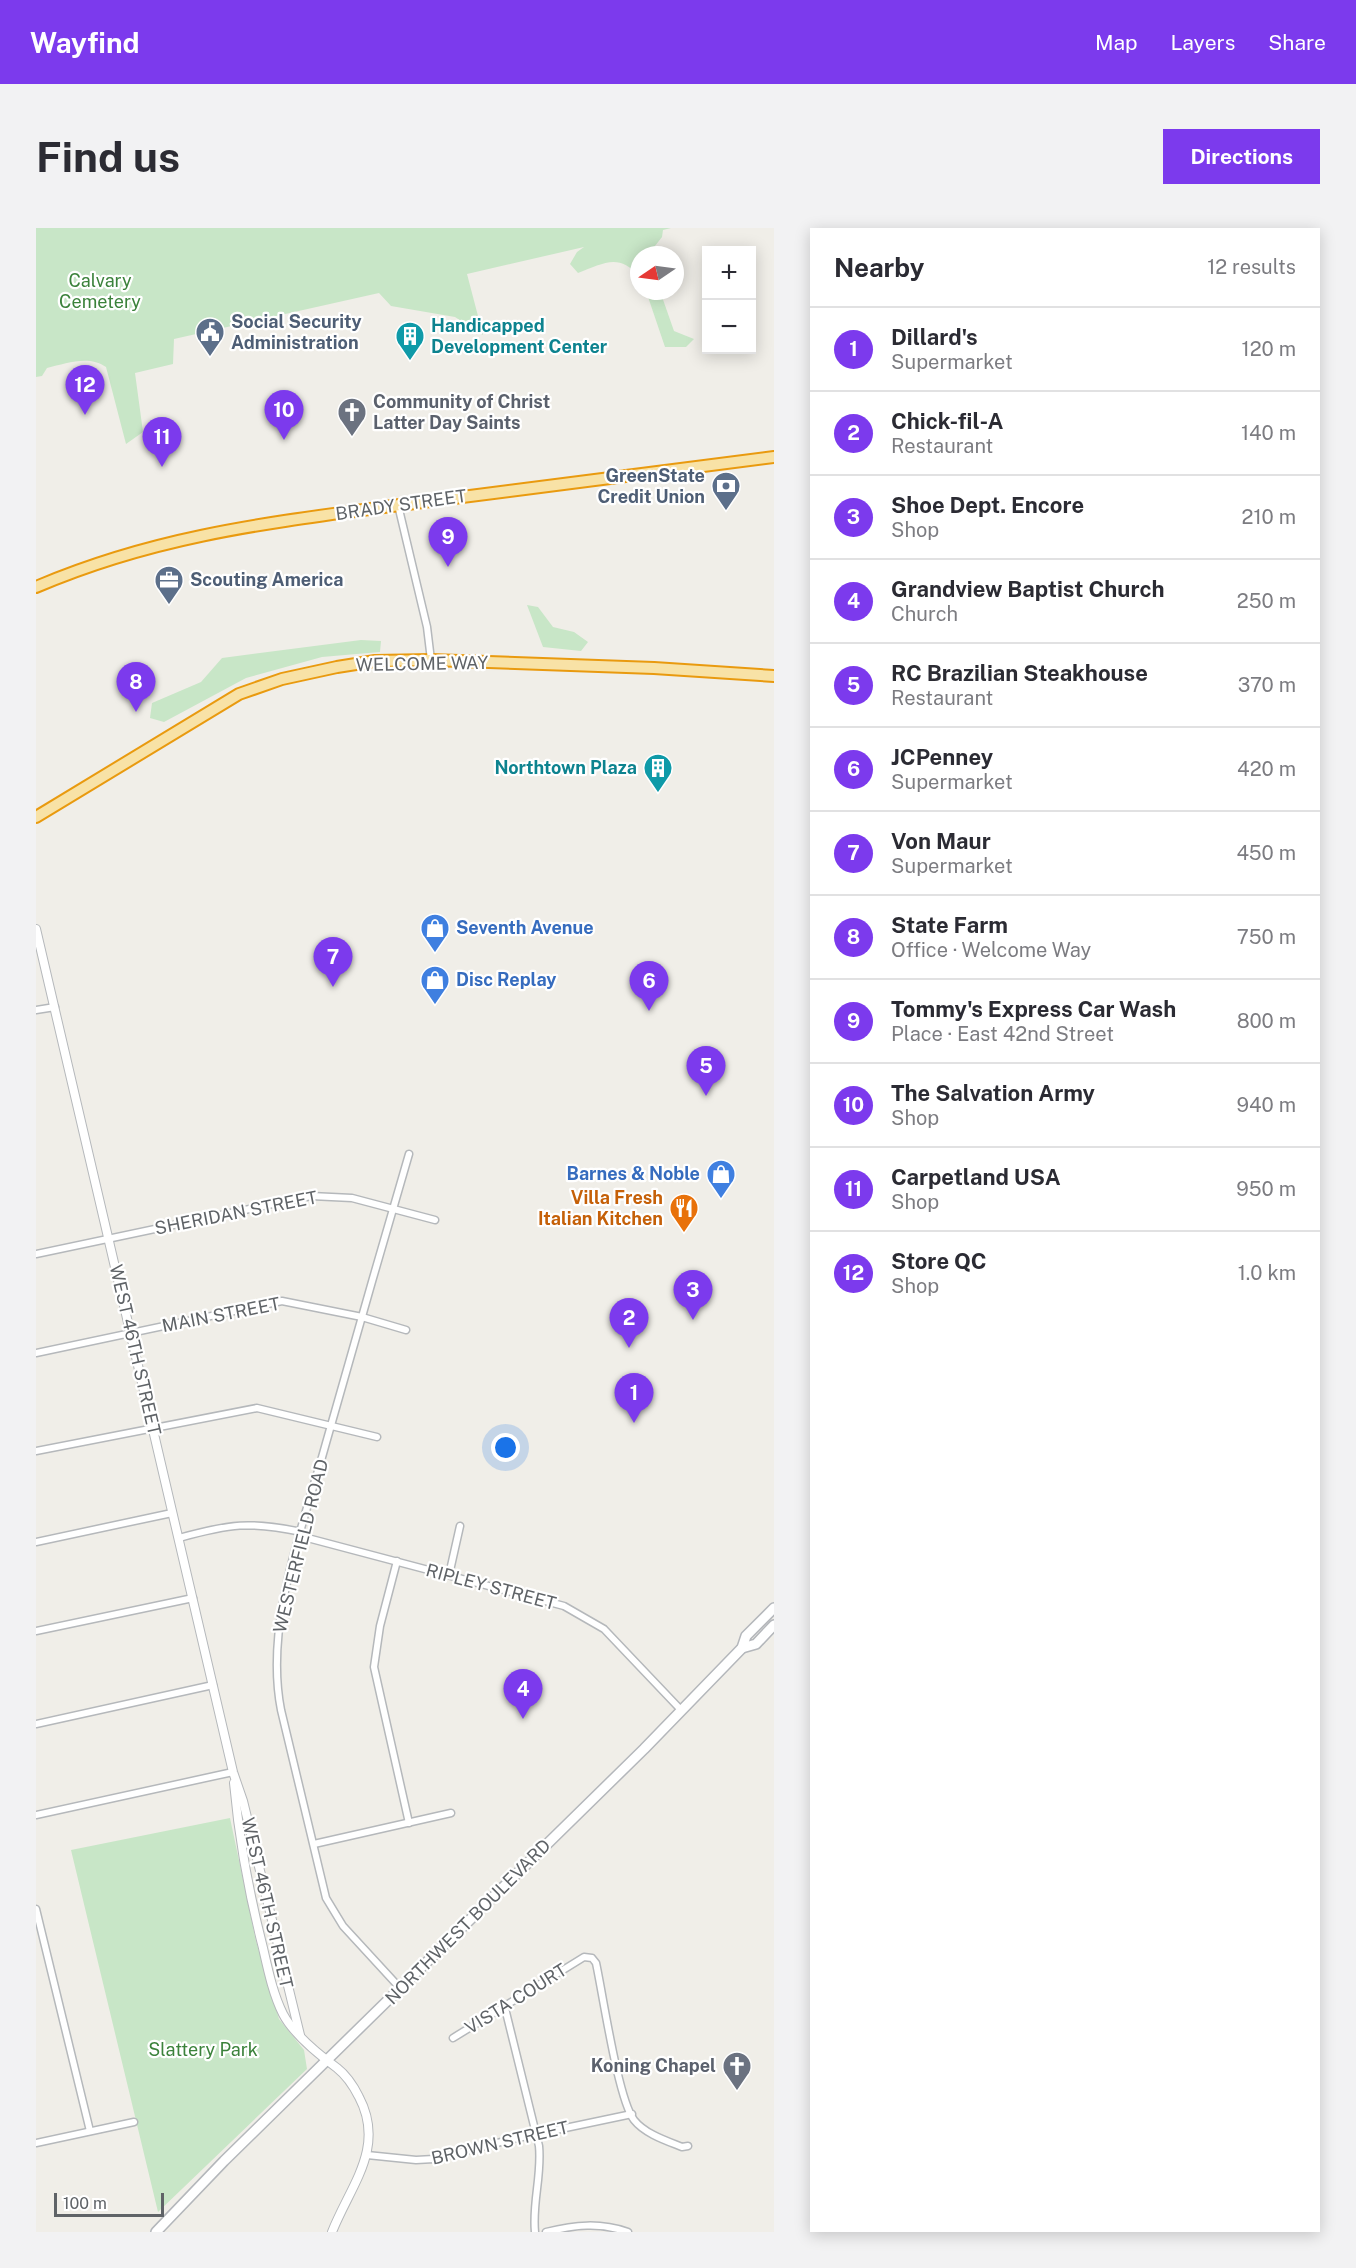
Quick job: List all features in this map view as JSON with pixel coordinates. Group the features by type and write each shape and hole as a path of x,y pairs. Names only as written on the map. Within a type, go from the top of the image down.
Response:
{"highway":[{"name":"BRADY STREET","path":"36,587 114,557 166,542 252,525 774,457"},
{"name":"WELCOME WAY","path":"36,817 239,694 282,679 337,667 375,661 431,660 654,668 774,676"}],"main road":[{"name":"NORTHWEST BOULEVARD","path":"156,2232 681,1710 742,1648 746,1636 774,1608"},
{"path":"742,1648 756,1644 774,1625"}],"street":[{"path":"398,505 427,627 431,660"},
{"name":"WEST 46TH STREET","path":"36,928 233,1772 243,1801 300,2035"},
{"path":"36,1010 55,1007"},
{"name":"WESTERFIELD ROAD","path":"400,1988 343,1926 326,1898 276,1686 275,1656 280,1617 301,1534 409,1154"},
{"name":"SHERIDAN STREET","path":"36,1254 310,1196 352,1198 435,1220"},
{"name":"MAIN STREET","path":"36,1353 282,1301 362,1317 406,1330"},
{"path":"36,1451 257,1407 377,1437"},
{"path":"36,1542 172,1513"},
{"name":"RIPLEY STREET","path":"179,1539 239,1524 271,1526 397,1562 551,1601 593,1621 604,1629 681,1710"},
{"path":"448,1575 460,1526"},
{"path":"397,1562 380,1626 374,1667 409,1823"},
{"path":"36,1630 193,1598"},
{"path":"36,1724 213,1686"},
{"path":"36,1815 233,1772"},
{"name":"WEST 46TH STREET","path":"233,1772 237,1822 250,1898 266,1962 283,2014 326,2061 339,2069 356,2090 367,2112 370,2132 367,2154 332,2232"},
{"path":"314,1844 451,1813"},
{"path":"36,1909 90,2131"},
{"name":"VISTA COURT","path":"453,2038 504,2004 588,1956 596,1963 622,2085 632,2114"},
{"path":"504,2004 536,2134 540,2162 533,2212 535,2232"},
{"path":"632,2114 646,2130 682,2148 688,2146"},
{"name":"BROWN STREET","path":"367,2154 416,2160 434,2159 632,2114"},
{"path":"36,2142 134,2122"},
{"path":"546,2232 591,2224 610,2225 628,2232"}],"green space":[{"name":"Calvary Cemetery","path":"36,228 671,228 663,230 662,237 655,246 630,246 630,268 618,262 610,262 578,273 570,264 577,252 584,247 467,274 483,335 455,317 391,306 379,293 174,339 173,364 135,373 143,432 126,444 106,367 92,361 78,361 47,368 42,376 36,377"},
{"path":"649,300 663,300 674,331 694,339 686,347 665,347"},
{"path":"527,605 538,607 553,627 574,632 588,642 581,651 543,647"},
{"path":"361,640 381,641 380,652 322,657 246,678 164,722 150,718 152,703 201,682 222,658"},
{"name":"Slattery Park","path":"230,1818 256,1941 279,2019 304,2050 307,2069 158,2212 71,1850"}],"place":[{"name":"Social Security Administration","path":"210,358"},
{"name":"Handicapped Development Center","path":"410,362"},
{"name":"Store QC","path":"85,415"},
{"name":"Community of Christ Latter Day Saints","path":"352,438"},
{"name":"The Salvation Army","path":"284,440"},
{"name":"Carpetland USA","path":"162,467"},
{"name":"GreenState Credit Union","path":"726,512"},
{"name":"Tommy's Express Car Wash","path":"448,567"},
{"name":"Scouting America","path":"169,606"},
{"name":"State Farm","path":"136,712"},
{"name":"Northtown Plaza","path":"658,794"},
{"name":"Seventh Avenue","path":"435,954"},
{"name":"Von Maur","path":"333,987"},
{"name":"Disc Replay","path":"435,1006"},
{"name":"JCPenney","path":"649,1011"},
{"name":"RC Brazilian Steakhouse","path":"706,1096"},
{"name":"Barnes & Noble","path":"721,1200"},
{"name":"Villa Fresh Italian Kitchen","path":"684,1234"},
{"name":"Shoe Dept. Encore","path":"693,1320"},
{"name":"Chick-fil-A","path":"629,1348"},
{"name":"Dillard's","path":"634,1423"},
{"name":"Grandview Baptist Church","path":"523,1719"},
{"name":"Koning Chapel","path":"737,2092"}]}
